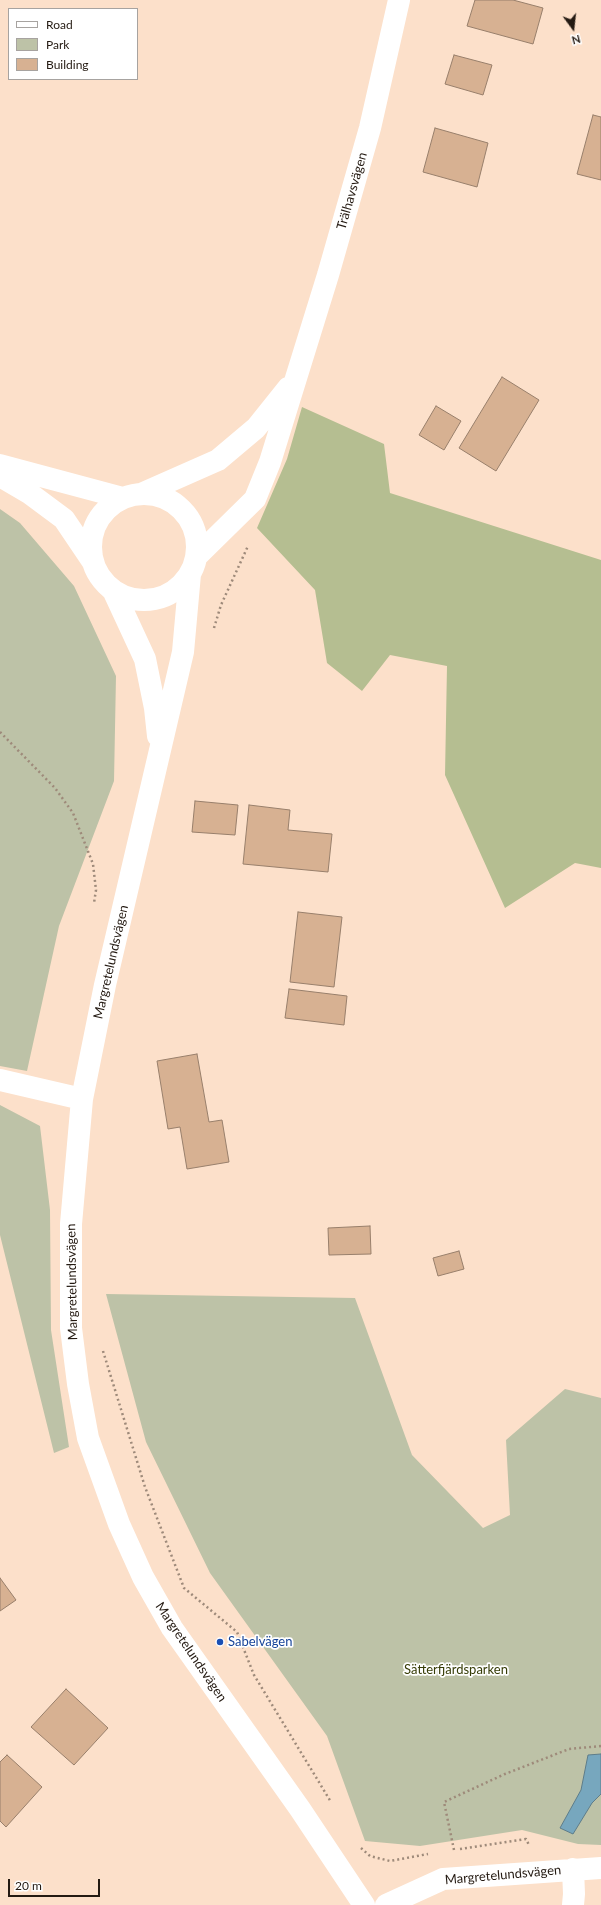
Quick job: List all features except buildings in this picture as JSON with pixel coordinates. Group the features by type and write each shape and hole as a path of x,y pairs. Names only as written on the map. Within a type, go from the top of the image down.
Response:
{"street":[{"name":"Trälhavsvägen","path":"193,565 255,499 270,462 328,276 370,128 398,0"},
{"name":"Trälhavsvägen","path":"132,496 218,460 256,428 295,380"},
{"path":"0,465 132,496 160,496 169,500 184,512 194,528 197,546 193,565 178,588 168,595 150,600 129,599 113,590 101,579 92,562 64,519 29,493 0,476"},
{"path":"92,562 90,544 95,526 108,508 132,496"},
{"name":"Margretelundsvägen","path":"193,565 183,652 160,757 105,985 82,1099 71,1224 70,1328 88,1438 119,1524 143,1577 172,1628 300,1809 364,1905"},
{"name":"Margretelundsvägen","path":"113,590 145,659 155,708 160,757"},
{"path":"0,1080 82,1099"},
{"name":"Margretelundsvägen","path":"386,1905 443,1879 601,1868"},
{"path":"573,1870 573,1905"}],"path":[{"path":"0,732 55,788 73,813 93,864 96,890 93,911"},
{"path":"102,1346 144,1487 184,1588 237,1632 254,1675 332,1804"},
{"path":"454,1850 444,1802 505,1774 569,1749 601,1746"},
{"path":"447,1851 526,1839 541,1871"},
{"path":"356,1844 370,1856 390,1861 432,1853"}],"green space":[{"path":"302,407 384,444 390,493 601,560 601,868 575,863 505,908 445,775 447,666 390,655 362,691 327,663 315,590 257,528 287,459"},
{"path":"0,509 20,523 74,586 116,676 114,781 59,926 27,1071 0,1066"},
{"path":"0,1105 40,1126 50,1210 51,1330 69,1447 54,1453 0,1235"},
{"name":"Sätterfjärdsparken","path":"106,1294 355,1298 412,1455 483,1528 510,1515 506,1440 565,1389 601,1398 601,1845 578,1844 522,1830 420,1846 365,1841 327,1736 210,1573 146,1442"}],"water":[{"path":"601,1754 601,1794 592,1803 573,1834 560,1828 581,1790 588,1755"}],"place":[{"name":"Sabelvägen","path":"220,1642"}]}
